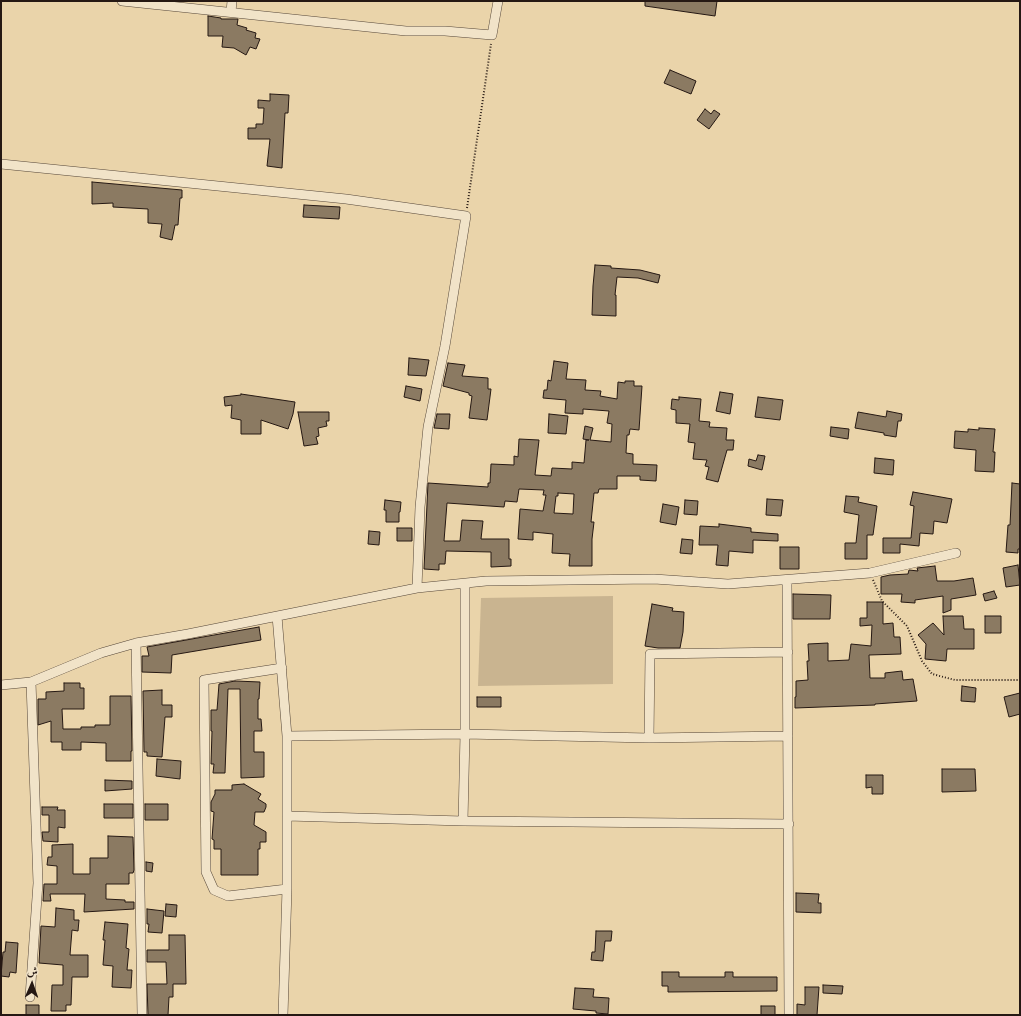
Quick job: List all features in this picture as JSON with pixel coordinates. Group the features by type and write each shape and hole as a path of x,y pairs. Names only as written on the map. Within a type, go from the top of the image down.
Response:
{"street":[{"path":"122,1 406,31 445,31 492,35 498,1"},
{"path":"230,12 232,1"},
{"path":"1,164 346,199 466,216 444,346 428,427 420,507 416,588"},
{"path":"1,685 31,682 101,653 136,643 416,588 486,581 654,579 728,584 870,573 956,553"},
{"path":"787,580 789,1015"},
{"path":"462,821 465,734 465,584"},
{"path":"276,616 282,668 287,736 287,889 284,1015"},
{"path":"136,643 142,1015"},
{"path":"649,738 650,654 788,652"},
{"path":"282,668 204,680 206,872 214,890 228,896 287,889"},
{"path":"30,998 38,882 31,682"},
{"path":"287,736 465,734 649,738 788,736"},
{"path":"287,816 462,821 788,824"}],"path":[{"path":"466,216 492,35"},
{"path":"870,573 882,601 907,626 922,661 932,674 955,680 1020,680"}],"shaded area":[{"path":"613,596 613,684 478,686 481,598"}],"building":[{"path":"645,1 717,1 715,16 645,6"},
{"path":"208,16 221,19 238,19 237,25 256,33 255,38 260,39 256,49 250,47 246,55 234,48 222,47 223,36 208,36"},
{"path":"670,70 696,81 691,94 664,83"},
{"path":"270,94 289,95 288,113 285,113 282,168 267,166 270,139 248,139 248,128 256,128 256,124 263,124 264,108 258,108 258,100 270,101"},
{"path":"705,109 711,114 714,110 720,114 709,129 697,120"},
{"path":"92,182 182,190 178,225 175,225 172,240 160,237 162,224 148,223 148,209 113,207 113,203 92,204"},
{"path":"304,205 340,207 339,219 303,217"},
{"path":"595,265 611,266 611,268 640,270 660,275 658,283 638,278 617,277 615,295 616,316 592,315"},
{"path":"409,358 429,360 426,376 408,375"},
{"path":"554,361 568,363 566,379 586,380 585,390 601,391 600,396 617,399 618,382 625,383 625,381 634,381 634,386 642,386 639,430 630,429 629,435 627,435 626,453 633,454 633,464 657,465 656,481 640,480 640,476 617,476 617,489 599,489 598,493 594,493 591,522 594,522 592,539 592,566 569,566 570,554 552,553 553,534 533,532 533,540 518,539 520,509 543,511 546,495 543,495 544,490 519,489 517,502 505,501 504,507 447,503 444,541 460,541 462,520 483,521 481,539 509,539 509,559 511,559 511,566 491,567 491,552 446,551 445,564 439,564 439,570 424,569 428,483 488,487 488,483 490,483 491,464 514,465 514,456 518,457 519,439 539,440 535,475 551,476 552,468 572,469 572,462 584,463 586,440 589,440 583,439 585,426 593,428 590,440 611,442 612,424 607,423 609,411 583,409 583,414 565,413 566,400 543,398 544,390 547,390 548,380 551,381","holes":["558,493 574,494 573,514 554,513 556,496 558,496"]},
{"path":"448,363 465,365 462,376 488,378 488,389 491,389 487,420 469,418 472,396 469,395 469,393 443,386"},
{"path":"406,386 422,389 420,401 404,397"},
{"path":"720,392 733,394 730,414 716,411"},
{"path":"241,394 295,402 288,429 261,420 261,434 241,434 241,420 231,418 232,405 225,406 224,397"},
{"path":"679,397 701,399 699,421 710,422 709,427 727,428 726,440 734,440 733,450 727,450 718,482 706,479 709,467 705,466 707,460 693,459 695,443 688,442 690,424 676,423 676,410 671,409 672,399 679,400"},
{"path":"758,397 783,400 780,420 755,417"},
{"path":"887,411 902,414 901,421 898,421 896,437 884,435 884,433 855,428 858,412 886,417"},
{"path":"298,412 329,412 329,421 326,421 327,426 318,428 319,436 316,437 318,444 304,446"},
{"path":"437,414 450,414 449,429 434,428"},
{"path":"549,414 568,416 566,434 548,433"},
{"path":"831,427 849,429 848,439 830,436"},
{"path":"979,428 995,429 993,452 995,452 994,472 975,471 976,450 954,448 955,431 968,432 968,429 979,430"},
{"path":"758,455 765,456 762,470 748,466 749,459 756,461"},
{"path":"875,458 894,460 893,475 874,473"},
{"path":"1012,483 1020,484 1020,549 1018,549 1018,553 1006,552 1008,525 1010,525"},
{"path":"913,492 952,499 947,523 934,521 933,534 920,533 919,546 900,544 900,553 883,553 883,538 911,538 914,506 910,505"},
{"path":"846,496 859,497 858,502 877,506 873,535 867,535 867,559 845,559 845,543 856,543 859,515 844,512"},
{"path":"767,499 783,500 781,516 766,515"},
{"path":"385,500 401,502 399,522 386,522 386,510 384,510"},
{"path":"685,500 698,501 697,515 684,514"},
{"path":"663,504 679,507 676,525 660,522"},
{"path":"719,524 751,528 751,532 778,534 778,541 753,540 753,553 729,551 728,566 716,565 718,545 699,545 700,526 719,527"},
{"path":"397,528 412,528 412,541 397,541"},
{"path":"369,531 380,532 379,545 368,544"},
{"path":"682,539 693,540 692,554 680,553"},
{"path":"780,547 799,547 799,569 780,569"},
{"path":"1018,565 1020,585 1006,587 1003,568"},
{"path":"935,566 937,581 954,581 973,578 976,595 951,599 951,610 943,613 943,596 915,600 915,603 901,602 902,594 881,594 881,577 908,574 909,570 918,571 917,568"},
{"path":"994,591 997,598 985,601 983,594"},
{"path":"793,594 831,595 830,619 793,619"},
{"path":"867,602 883,602 883,624 893,623 894,637 900,637 901,654 869,655 870,678 885,678 885,673 902,671 903,680 913,679 917,701 875,705 795,708 796,681 808,680 808,644 828,643 828,661 849,660 851,644 871,646 872,625 860,626 860,618 867,618"},
{"path":"652,604 673,608 672,611 684,612 683,632 680,648 658,648 645,646"},
{"path":"943,616 963,616 964,629 974,629 974,649 947,649 946,661 925,659 926,644 918,635 933,623 944,635"},
{"path":"985,616 1001,616 1001,633 985,633"},
{"path":"259,627 261,640 172,655 171,673 142,672 142,656 149,656 147,647"},
{"path":"235,681 260,682 258,719 261,719 262,731 254,731 254,752 264,752 264,777 241,778 240,689 228,689 225,773 213,773 214,764 211,764 211,710 217,710 219,684"},
{"path":"64,683 80,683 80,688 84,688 84,709 62,709 63,729 81,729 81,727 95,727 95,725 110,725 110,696 131,696 131,761 106,761 106,743 81,742 81,750 62,750 62,742 51,742 51,721 38,725 38,699 46,699 46,692 64,691"},
{"path":"962,686 976,688 975,702 961,701"},
{"path":"162,690 162,705 172,705 172,717 165,717 162,757 147,756 147,752 144,752 143,691"},
{"path":"1020,693 1020,714 1009,717 1004,697"},
{"path":"477,697 501,697 501,707 477,707"},
{"path":"157,759 181,761 180,779 156,776"},
{"path":"942,769 975,769 976,791 942,792"},
{"path":"866,775 883,775 883,794 872,794 872,787 866,788"},
{"path":"105,780 132,781 132,789 105,791"},
{"path":"244,784 261,794 258,799 266,804 264,812 255,812 254,825 266,832 266,842 260,842 260,849 258,849 258,875 221,875 221,849 214,849 214,840 212,839 214,812 211,811 211,802 215,794 215,790 232,790 232,785"},
{"path":"104,804 133,804 133,818 104,818"},
{"path":"145,804 168,804 168,820 145,820"},
{"path":"42,807 58,807 57,810 65,810 65,828 58,827 58,842 43,841 42,832 49,832 49,815 42,815"},
{"path":"108,836 133,837 134,870 133,873 129,873 129,884 106,884 106,899 134,902 134,909 84,912 85,894 50,894 51,901 43,901 44,884 57,884 57,866 47,865 48,857 52,857 52,845 73,844 73,874 90,874 90,858 108,858"},
{"path":"146,862 153,863 152,872 146,871"},
{"path":"796,893 819,894 818,903 821,903 821,913 796,912"},
{"path":"166,904 177,905 176,917 165,916"},
{"path":"56,908 74,910 74,920 79,920 78,931 72,930 70,955 88,955 88,977 72,977 71,1005 66,1005 66,1011 51,1011 52,985 63,985 63,965 39,963 41,926 55,927"},
{"path":"147,909 164,911 162,933 148,932 149,924 147,924"},
{"path":"105,922 128,924 126,948 129,949 127,970 132,970 131,988 112,987 113,966 103,965"},
{"path":"596,931 612,931 611,941 605,941 603,961 591,960 592,952 595,952"},
{"path":"169,935 185,935 186,984 173,984 173,997 169,997 168,1015 148,1015 147,984 167,984 166,962 147,962 147,950 169,950"},
{"path":"6,942 18,943 16,973 10,972 9,977 1,976 3,952 5,952"},
{"path":"662,972 679,972 679,977 725,977 725,972 733,972 733,977 777,977 777,991 668,992 668,986 662,986"},
{"path":"823,985 843,986 842,994 823,993"},
{"path":"805,987 819,987 817,1015 797,1015 797,1004 805,1005"},
{"path":"575,988 594,989 593,997 609,998 608,1014 596,1013 596,1011 573,1009"},
{"path":"26,1005 39,1005 39,1015 26,1015"},
{"path":"761,1006 775,1006 775,1015 761,1015"}]}
